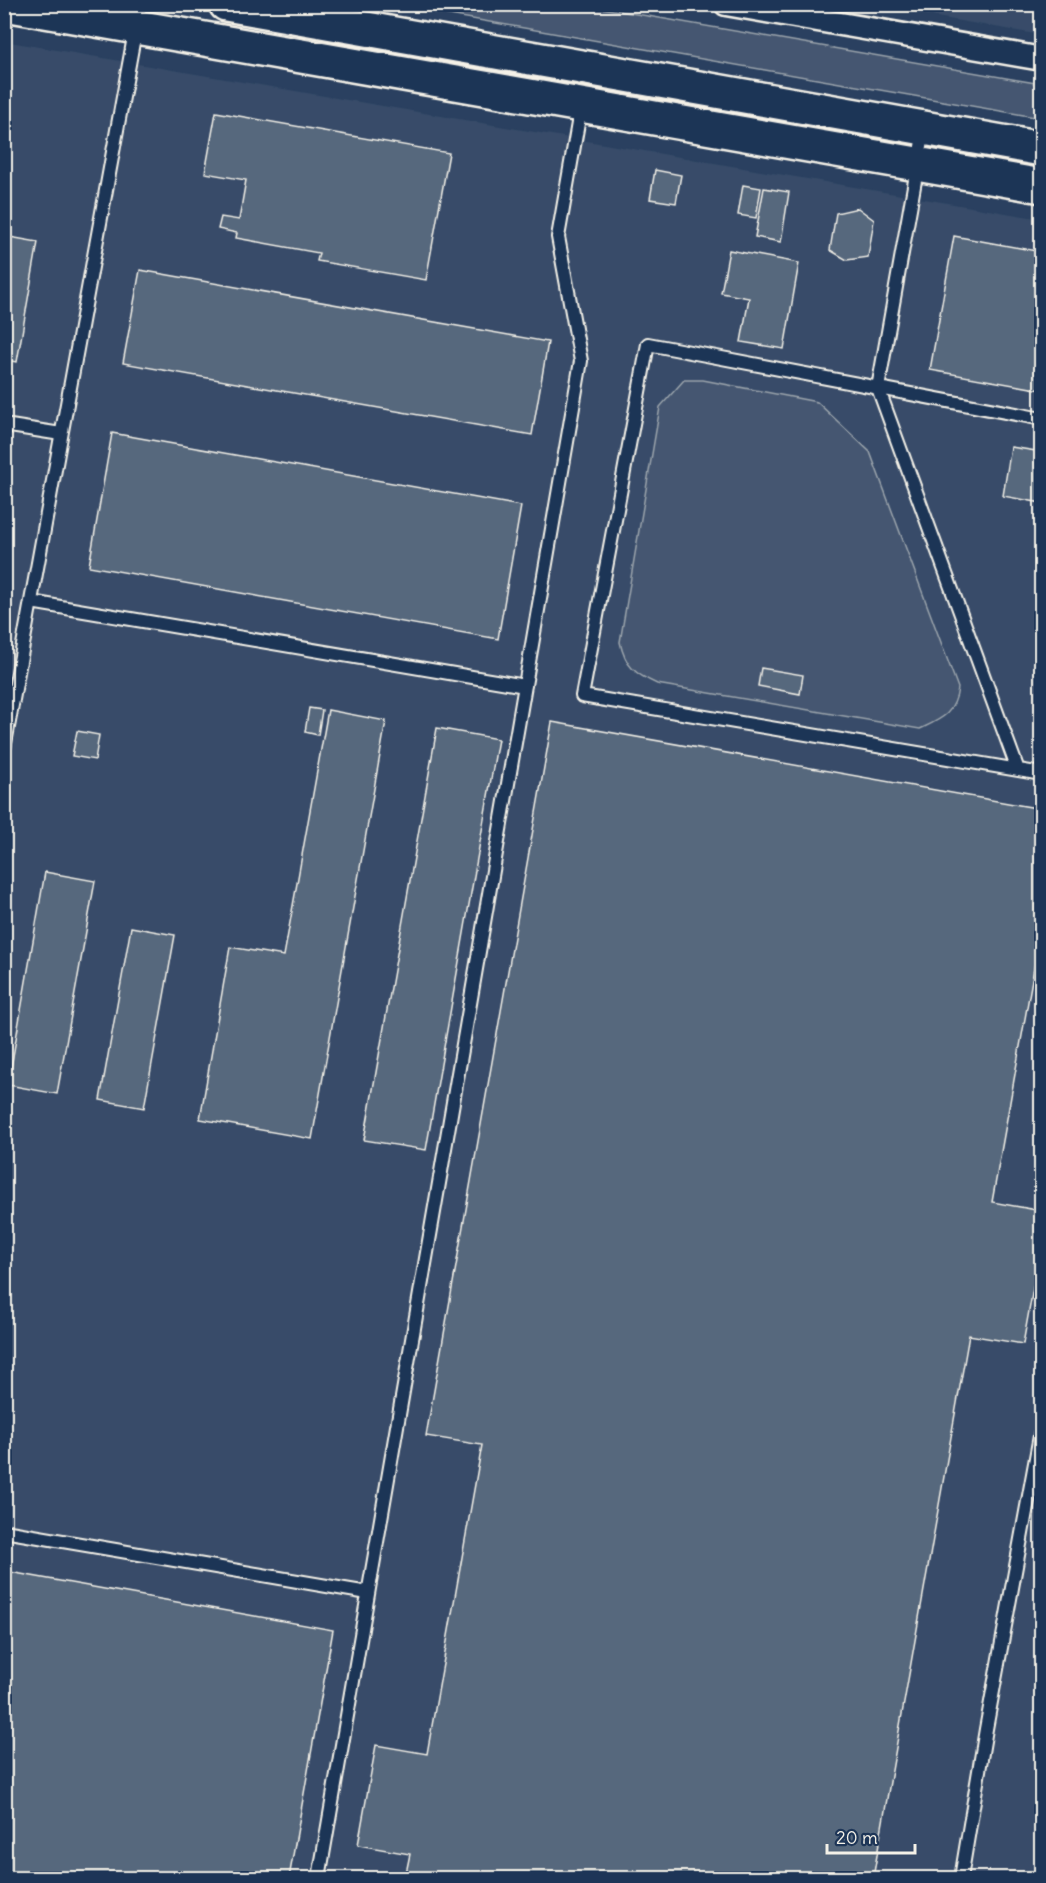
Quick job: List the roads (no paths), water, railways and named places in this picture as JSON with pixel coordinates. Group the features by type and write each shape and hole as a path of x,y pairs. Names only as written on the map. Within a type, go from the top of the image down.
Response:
{"street":[{"path":"5,4 138,16 581,104 1041,186"},
{"path":"226,4 1041,149"},
{"path":"726,4 1041,59"}],"lane":[{"path":"4,749 138,16"},
{"path":"319,1878 581,361 558,237 581,104"},
{"path":"924,129 878,388 1018,770"},
{"path":"1041,419 648,344 582,696 1041,774"},
{"path":"4,425 61,434"},
{"path":"31,602 525,686"},
{"path":"961,1878 1041,1425"},
{"path":"4,1531 368,1593"}]}
